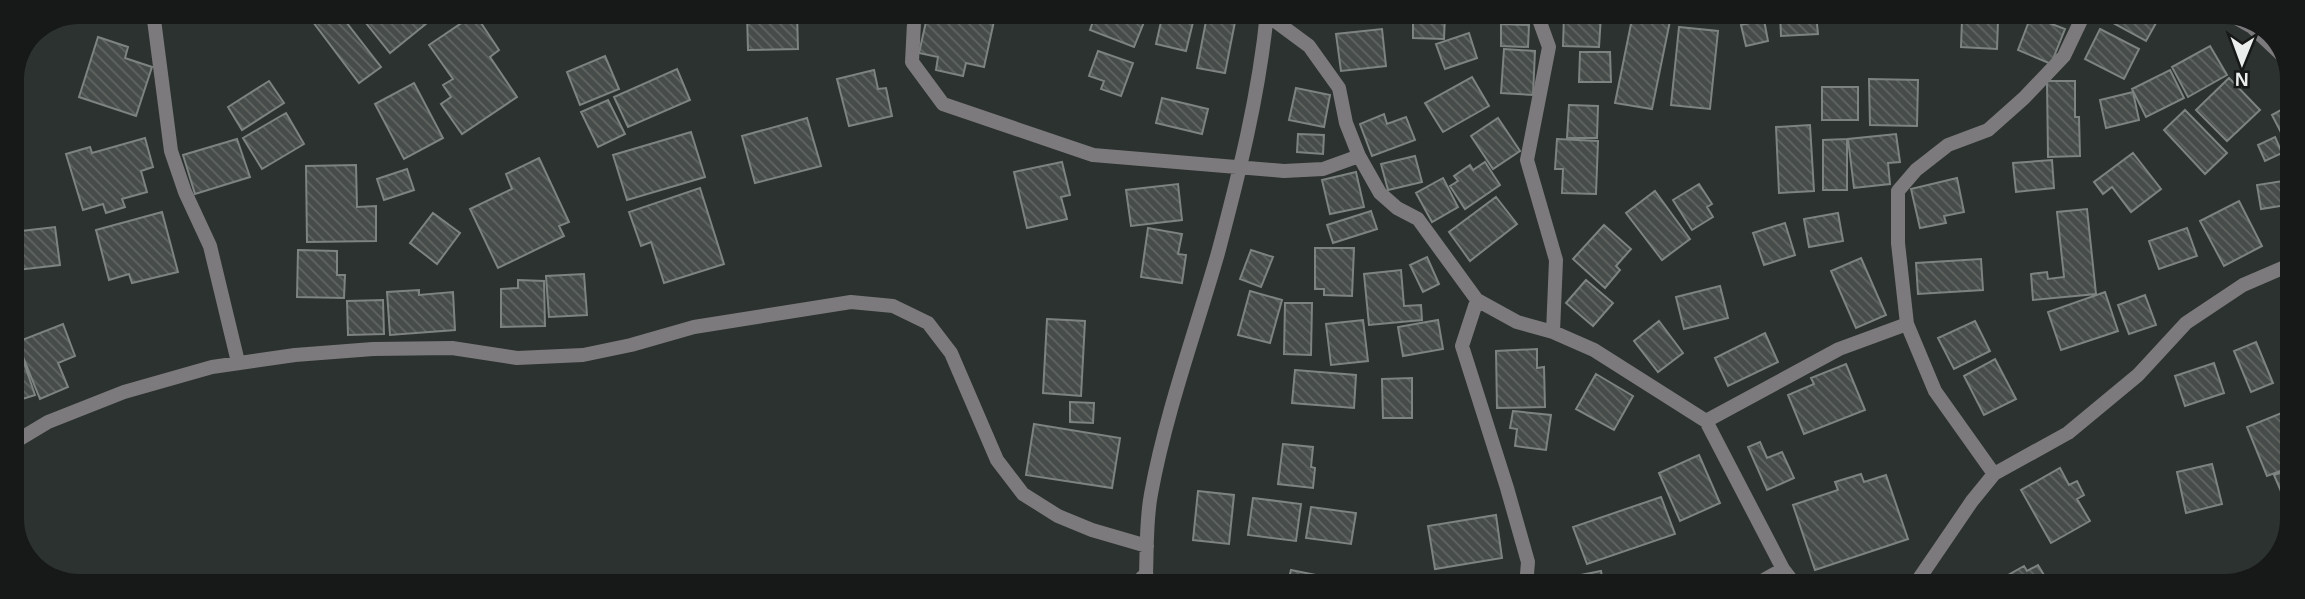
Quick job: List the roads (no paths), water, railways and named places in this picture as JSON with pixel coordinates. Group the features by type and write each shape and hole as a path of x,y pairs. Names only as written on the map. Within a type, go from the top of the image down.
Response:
{"street":[{"path":"155,25 171,151 185,192 210,246 238,362"},
{"path":"914,25 912,62 943,104 1093,155 1284,171 1323,169 1359,156"},
{"path":"1148,574 1150,496 1162,445 1218,253 1254,108 1265,25"},
{"path":"1281,25 1309,46 1339,88 1346,123 1359,156 1380,193 1397,208 1418,219 1476,300 1517,323 1553,332 1594,350 1706,421 1787,574"},
{"path":"1541,25 1549,47 1527,160 1556,260 1553,332"},
{"path":"1994,474 1935,391 1907,324 1898,243 1898,191 1916,170 1948,145 1988,130 2024,98 2064,55 2079,25"},
{"path":"1922,574 1972,501 1994,474 2068,433 2138,375 2186,323 2243,285 2280,269"},
{"path":"1476,300 1462,346 1507,488 1528,562 1528,574"},
{"path":"25,436 48,422 124,392 212,366 238,362 373,349 453,348 517,358 583,355 694,327 850,302 893,306 928,323 951,353 997,460 1023,494 1058,516 1081,526 1147,546"},
{"path":"1706,421 1839,349 1907,324"},
{"path":"1774,574 1783,569"}]}
